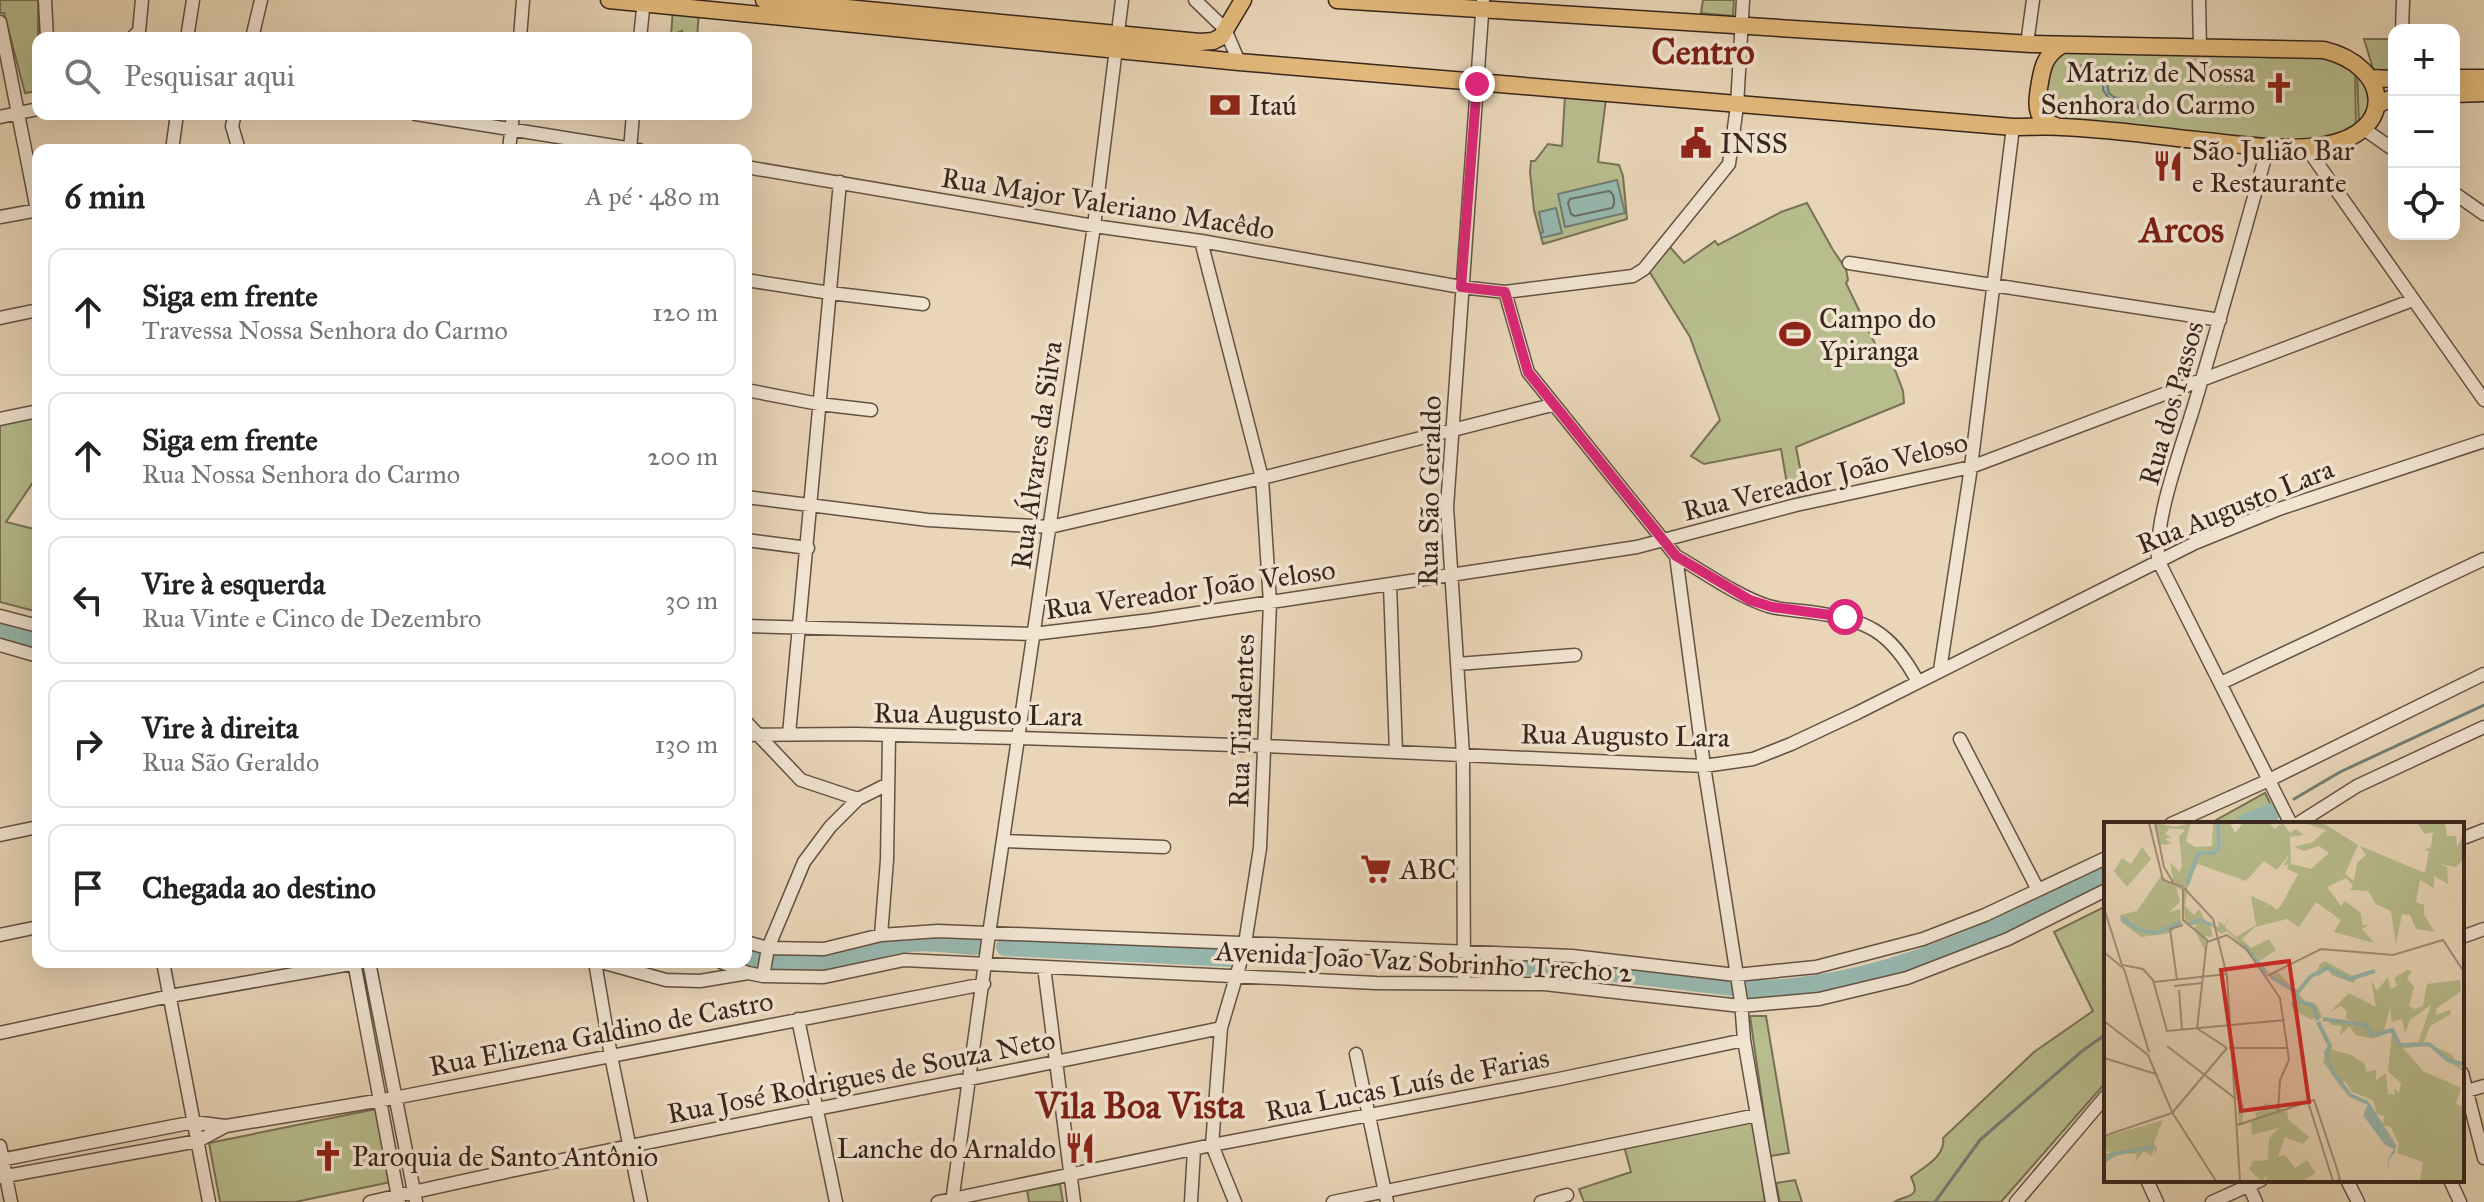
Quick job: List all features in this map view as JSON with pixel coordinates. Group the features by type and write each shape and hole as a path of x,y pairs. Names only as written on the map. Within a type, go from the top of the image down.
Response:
{"main road":[{"path":"609,0 919,23 1118,42 1236,62 1477,84 2016,127 2060,127 2268,147 2306,147 2337,142 2364,129 2372,120 2377,105 2370,78 2348,59 2324,50 2029,44 1741,26 1483,5 1337,0"},
{"path":"764,0 919,23"},
{"path":"1118,42 1213,41 1221,37 1243,0"},
{"path":"2016,127 2031,116 2039,60 2029,44"},
{"path":"2060,127 2043,119 2036,107 2042,67 2050,54 2062,45"},
{"path":"2370,78 2388,79"},
{"path":"2460,78 2484,78"},
{"path":"2460,94 2484,93"},
{"path":"2377,105 2388,100"}],"street":[{"path":"45,0 47,32"},
{"path":"138,32 142,0"},
{"path":"188,32 193,0"},
{"path":"253,32 261,0"},
{"path":"520,32 523,0"},
{"name":"Rua Álvares da Silva","path":"953,1200 1094,226 1122,0"},
{"path":"1195,0 1225,29 1236,62"},
{"name":"Rua Major Valeriano Macêdo","path":"752,168 1461,287 1505,292 1633,276 1644,269 1729,164 1737,106 1743,0"},
{"path":"2029,44 2033,0"},
{"path":"2199,0 2200,48"},
{"path":"2402,24 2403,0"},
{"path":"641,32 644,2"},
{"name":"Rua São Geraldo","path":"1464,982 1463,755 1447,507 1483,5"},
{"path":"1,22 32,183"},
{"path":"0,117 32,110"},
{"path":"173,144 176,120"},
{"path":"234,120 232,126 237,144"},
{"path":"454,120 602,144"},
{"path":"510,144 512,120"},
{"path":"633,120 633,144"},
{"path":"1940,670 1971,467 1992,285 2016,127"},
{"path":"2364,129 2388,146"},
{"name":"Rua dos Passos","path":"2158,560 2159,531 2268,147"},
{"path":"2306,147 2484,400"},
{"path":"789,734 840,182"},
{"path":"2460,197 2484,214"},
{"path":"0,217 32,211"},
{"name":"Rua Tiradentes","path":"1201,241 1262,478 1270,603 1260,848 1244,947 1221,1028 1212,1145 1235,1202"},
{"path":"1849,263 2220,320"},
{"path":"752,281 923,304"},
{"path":"1505,292 1528,372 1676,556 1750,600 1772,607 1845,617 1869,626 1899,651 1918,682"},
{"name":"Rua Vereador João Veloso","path":"752,626 1033,634 1270,603 1637,547 1796,505 1971,467 2413,300"},
{"path":"0,318 32,311"},
{"path":"752,391 871,410"},
{"path":"752,498 928,520 1050,527 1262,478 1552,405"},
{"path":"0,419 32,412"},
{"name":"Rua Augusto Lara","path":"752,736 1019,738 1704,766 1753,759 1791,744 1918,682 2158,560 2279,509 2484,441"},
{"path":"752,541 808,548"},
{"path":"1676,556 1744,1040 1772,1202"},
{"path":"2221,683 2484,559"},
{"path":"2158,560 2292,822 2357,786 2484,727"},
{"path":"1390,585 1396,752"},
{"path":"0,616 32,624"},
{"path":"0,645 32,654"},
{"path":"1457,664 1575,655"},
{"path":"2176,822 2269,780 2484,674"},
{"path":"752,736 801,780 858,799"},
{"path":"881,935 887,860 889,736"},
{"path":"1960,739 2038,890"},
{"path":"764,972 768,951 804,862 830,827 858,799 888,784"},
{"path":"2201,822 2213,806"},
{"path":"0,835 32,828"},
{"path":"2466,837 2484,830"},
{"path":"1003,841 1164,847"},
{"path":"752,944 768,951 824,949 881,935 938,931 1244,947 1572,956 1737,978 1816,967 1923,939 1985,915 2104,859"},
{"name":"Avenida João Vaz Sobrinho Trecho 2","path":"736,968 748,973 824,977 904,960 986,961 1044,967 1238,970 1376,983 1544,984 1741,1004 1819,999 1907,978 2008,939 2104,891"},
{"path":"0,935 32,928"},
{"path":"2464,936 2484,929"},
{"path":"1044,967 1074,1202"},
{"path":"164,968 209,1202"},
{"path":"0,1033 170,996 329,968"},
{"path":"358,968 398,1199"},
{"path":"370,968 415,1197"},
{"path":"599,968 611,1056 641,1202"},
{"path":"621,968 666,980 700,981 748,973"},
{"name":"Rua Elizena Galdino de Castro","path":"1,1160 194,1122 226,1126 394,1098 984,984"},
{"path":"798,1019 836,1202"},
{"name":"Rua José Rodrigues de Souza Neto","path":"370,1202 415,1197 630,1146 1221,1028"},
{"name":"Rua Lucas Luís de Farias","path":"938,1202 1744,1040"},
{"path":"1356,1054 1386,1197"},
{"path":"2464,1080 2484,1158"},
{"path":"2467,1091 2484,1086"},
{"path":"2016,1202 2104,1098"},
{"path":"1333,1202 1386,1197 1757,1115"},
{"name":"Rua Elizena Galdino de Castro","path":"3,1176 198,1141 226,1126"},
{"path":"108,1139 111,1157"},
{"path":"0,1146 3,1176 11,1202"},
{"path":"1191,1202 1194,1150"},
{"path":"2148,1182 2157,1202"},
{"path":"2212,1202 2252,1182 2256,1202"},
{"path":"2348,1182 2358,1202"},
{"path":"2451,1182 2459,1201"},
{"path":"1541,1202 1567,1195"}],"green space":[{"path":"0,0 38,0 38,32 32,32 32,92 25,93 4,13 0,13"},
{"path":"1703,0 1734,0 1733,16 1701,13"},
{"path":"673,9 699,11 697,32 671,32"},
{"path":"2364,39 2388,39 2388,71 2374,72"},
{"path":"2057,50 2311,51 2355,66 2356,132 2305,146 2045,119 2043,67"},
{"path":"2357,67 2375,105 2359,131"},
{"path":"1565,95 1606,99 1598,162 1619,165 1627,219 1543,244 1534,210 1531,161 1535,161 1548,144 1562,146"},
{"path":"1807,203 1846,269 1846,283 1877,348 1887,349 1903,391 1904,403 1796,447 1806,498 1790,502 1781,449 1704,464 1691,456 1720,420 1690,337 1649,271 1670,247 1684,263 1715,241 1718,245 1781,212"},
{"path":"32,418 32,484 6,522 32,528 32,610 0,602 0,425"},
{"path":"2265,793 2271,805 2238,822 2213,822"},
{"path":"2104,907 2104,1084 2001,1202 1894,1202 1912,1195 1915,1189 1911,1177 1938,1156 1943,1138 2034,1052 2093,1011 2054,932"},
{"path":"1750,1016 1766,1016 1789,1153 1770,1156"},
{"path":"376,1109 391,1182 295,1202 220,1202 209,1143"},
{"path":"1754,1120 1765,1202 1584,1202 1579,1189 1631,1172 1624,1146"},
{"path":"1795,1180 1802,1202 1780,1202 1776,1183"},
{"path":"1060,1184 1063,1202 1029,1202 1027,1190"}],"water":[{"path":"2085,64 2105,75 2109,93 2136,102 2142,114 2138,114 2133,105 2110,100 2103,90 2103,77 2096,72 2080,72 2080,66"},
{"path":"1617,180 1625,213 1565,227 1558,194"},
{"path":"1556,208 1562,233 1541,238 1543,232 1539,212"}],"waterway":[{"path":"0,630 32,638"},
{"path":"2294,799 2340,772 2484,705"},
{"path":"2271,822 2274,811"},
{"path":"2249,822 2274,811"},
{"path":"1496,965 1582,969 1750,989 1797,987 1889,968 1934,953 1978,936 2104,876"},
{"path":"752,957 817,963 840,961 909,943 975,946"},
{"path":"1005,947 1232,958"},
{"path":"1935,1202 1980,1140 2104,1035"}],"place":[{"name":"Matriz de Nossa Senhora do Carmo","path":"2279,88"},
{"name":"Itaú","path":"1225,105"},
{"name":"INSS","path":"1696,143"},
{"name":"São Julião Bar e Restaurante","path":"2168,166"},
{"name":"Campo do Ypiranga","path":"1795,334"},
{"name":"ABC","path":"1376,869"},
{"name":"Lanche do Arnaldo","path":"1080,1148"},
{"name":"Paroquia de Santo Antônio","path":"328,1156"}],"district":[{"name":"Centro","path":"1703,51"},
{"name":"Arcos","path":"2182,229"},
{"name":"Vila Boa Vista","path":"1140,1105"}],"route":[{"path":"1477,84 1461,287 1505,292 1528,372 1676,556 1750,600 1772,607 1845,617"}]}
